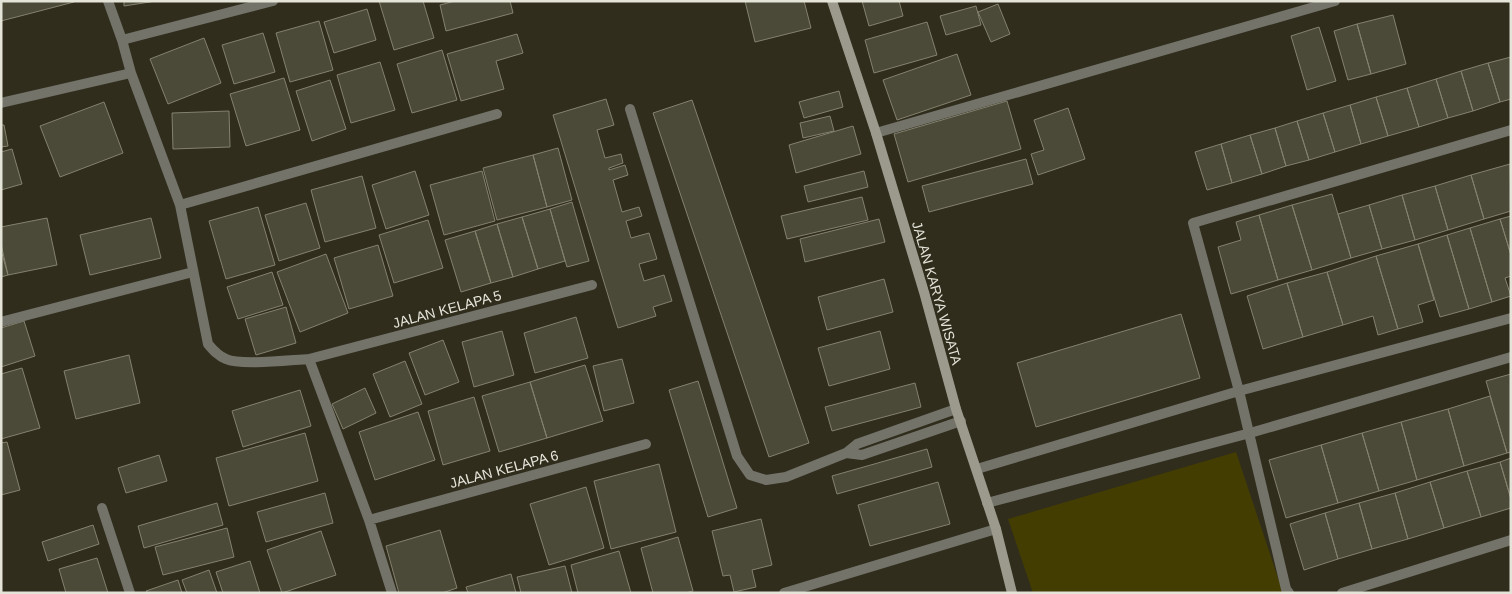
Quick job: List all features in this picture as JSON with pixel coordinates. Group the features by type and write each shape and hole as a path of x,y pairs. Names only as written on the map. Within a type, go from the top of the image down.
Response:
{"street":[{"name":"JALAN KELAPA 5","path":"108,1 131,73 180,205 208,344 217,355 228,360 243,362 309,360 592,285"},
{"path":"122,40 273,1"},
{"name":"JALAN KARYA WISATA","path":"832,1 876,133 924,292 956,409 996,529 1012,593"},
{"path":"876,133 1335,1"},
{"path":"1,102 131,73"},
{"path":"630,109 737,456 750,475 766,480 786,477 846,453 857,444 956,409"},
{"path":"180,205 497,114"},
{"path":"1289,593 1286,589 1239,391 1192,223 1511,130"},
{"path":"1,322 193,272"},
{"path":"977,468 1239,391 1511,318"},
{"path":"987,503 1250,433 1511,357"},
{"path":"309,360 369,520 392,593"},
{"path":"846,453 862,455 961,421"},
{"name":"JALAN KELAPA 6","path":"369,520 646,444"},
{"path":"102,508 130,593"},
{"path":"784,593 996,529"},
{"path":"1342,593 1511,540"}],"shaded area":[{"path":"1236,452 1283,593 1033,593 1008,519"}],"building":[{"path":"1,1 74,1 74,2 1,21"},
{"path":"124,1 156,1 124,6"},
{"path":"379,1 423,1 434,38 394,50"},
{"path":"455,1 510,1 513,13 446,31 440,5"},
{"path":"745,1 804,1 811,28 755,42"},
{"path":"862,1 899,1 903,16 869,26"},
{"path":"998,4 1010,34 991,42 978,12"},
{"path":"976,6 981,25 946,35 940,16"},
{"path":"367,9 376,40 334,53 324,22"},
{"path":"1393,15 1406,64 1371,74 1357,24"},
{"path":"319,21 333,70 290,82 276,33"},
{"path":"927,22 937,55 874,73 865,40"},
{"path":"1357,24 1371,74 1348,80 1334,31"},
{"path":"1319,27 1336,81 1307,90 1291,36"},
{"path":"263,33 275,72 234,84 222,45"},
{"path":"517,34 523,53 496,61 504,89 461,101 447,54"},
{"path":"204,38 221,83 168,104 150,59"},
{"path":"442,50 457,100 412,113 397,64"},
{"path":"957,54 971,95 897,120 883,80"},
{"path":"1511,57 1511,99 1500,102 1488,63"},
{"path":"380,62 395,110 351,123 337,75"},
{"path":"1488,63 1500,102 1473,111 1461,71"},
{"path":"1461,71 1473,111 1448,118 1436,79"},
{"path":"284,78 300,130 246,146 230,94"},
{"path":"1436,79 1448,118 1419,127 1407,88"},
{"path":"330,80 346,129 312,141 296,91"},
{"path":"1407,88 1419,127 1388,136 1376,97"},
{"path":"839,91 843,107 804,118 799,102"},
{"path":"1376,97 1388,136 1361,144 1350,105"},
{"path":"606,99 614,125 597,130 605,158 621,154 623,163 609,168 609,170 625,165 628,175 613,180 622,212 639,207 642,216 626,221 631,238 649,233 657,259 639,264 644,281 664,275 672,301 653,307 656,316 618,328 553,115"},
{"path":"692,100 809,443 769,457 653,113"},
{"path":"1007,101 1021,149 908,182 894,134"},
{"path":"104,102 123,153 60,177 40,126"},
{"path":"1350,105 1361,144 1335,152 1323,113"},
{"path":"1068,108 1085,159 1038,175 1031,154 1044,150 1034,120"},
{"path":"229,111 230,147 173,149 172,113"},
{"path":"1323,113 1335,152 1309,160 1297,121"},
{"path":"830,116 834,131 803,138 800,123"},
{"path":"1297,121 1309,160 1286,166 1275,128"},
{"path":"1,125 4,125 8,146 1,147"},
{"path":"853,126 861,154 796,173 789,145"},
{"path":"1275,128 1286,166 1262,174 1250,135"},
{"path":"1250,135 1262,174 1232,183 1221,144"},
{"path":"1221,144 1232,183 1207,190 1195,152"},
{"path":"558,148 572,200 547,207 533,155"},
{"path":"12,149 22,184 1,190 1,152"},
{"path":"533,155 547,207 497,220 483,168"},
{"path":"1026,159 1033,184 929,212 922,186"},
{"path":"1510,164 1511,211 1484,219 1471,175"},
{"path":"415,171 429,215 386,229 372,185"},
{"path":"482,171 495,221 444,235 430,185"},
{"path":"864,171 868,187 808,202 804,186"},
{"path":"1471,175 1484,219 1448,230 1435,186"},
{"path":"362,176 376,228 325,242 311,190"},
{"path":"1435,186 1448,230 1415,240 1402,195"},
{"path":"1332,194 1351,258 1312,270 1292,205"},
{"path":"1402,195 1415,240 1382,249 1369,205"},
{"path":"862,197 868,220 787,239 781,216"},
{"path":"572,202 589,261 567,267 550,209"},
{"path":"306,203 320,248 279,261 265,215"},
{"path":"1292,205 1312,270 1278,280 1259,215"},
{"path":"1369,205 1382,249 1351,258 1338,214"},
{"path":"258,207 275,265 226,279 209,221"},
{"path":"550,209 565,261 538,269 522,217"},
{"path":"1259,215 1278,280 1231,294 1218,247 1241,240 1236,222"},
{"path":"1511,216 1511,255 1500,219"},
{"path":"522,217 538,269 513,277 497,224"},
{"path":"47,218 57,265 8,275 1,244 1,227"},
{"path":"151,218 161,258 90,275 80,235"},
{"path":"879,219 885,242 805,262 800,239"},
{"path":"1500,219 1511,255 1511,276 1505,278 1511,296 1492,302 1470,228"},
{"path":"428,220 443,268 394,283 379,235"},
{"path":"497,224 513,277 491,283 475,231"},
{"path":"1470,228 1492,302 1469,309 1447,235"},
{"path":"475,231 491,283 461,292 445,240"},
{"path":"1447,235 1469,309 1440,317 1418,244"},
{"path":"1418,244 1434,300 1418,305 1423,322 1398,329 1376,256"},
{"path":"378,245 393,296 349,309 334,258"},
{"path":"1,250 8,275 1,277"},
{"path":"326,254 348,313 300,332 277,272"},
{"path":"1376,256 1398,329 1378,335 1373,316 1343,325 1327,272"},
{"path":"272,272 283,305 238,319 227,287"},
{"path":"1327,272 1343,325 1303,337 1287,283"},
{"path":"884,279 893,312 827,330 818,297"},
{"path":"1287,283 1303,337 1263,349 1247,296"},
{"path":"286,307 296,343 256,355 245,319"},
{"path":"1181,314 1200,378 1036,427 1017,363"},
{"path":"576,317 588,358 535,373 524,333"},
{"path":"24,321 35,356 1,367 1,328"},
{"path":"502,331 514,375 474,387 462,342"},
{"path":"880,331 890,369 829,386 818,348"},
{"path":"443,340 459,382 425,395 409,353"},
{"path":"129,355 140,403 76,419 64,371"},
{"path":"622,359 634,403 604,411 593,366"},
{"path":"405,361 422,404 390,417 373,374"},
{"path":"585,365 603,421 547,438 530,382"},
{"path":"22,368 40,428 1,439 1,374"},
{"path":"1511,374 1511,452 1507,453 1486,381"},
{"path":"698,381 737,508 708,517 669,390"},
{"path":"530,382 547,438 499,452 482,396"},
{"path":"915,383 921,407 832,431 825,407"},
{"path":"365,388 376,413 343,429 332,404"},
{"path":"300,390 311,426 243,447 232,411"},
{"path":"1490,396 1507,453 1464,466 1448,409"},
{"path":"474,397 490,451 443,465 428,411"},
{"path":"1448,409 1464,466 1417,480 1401,422"},
{"path":"418,412 435,460 375,480 359,432"},
{"path":"1401,422 1417,480 1379,491 1362,433"},
{"path":"305,433 318,481 229,506 216,458"},
{"path":"1362,433 1379,491 1338,503 1321,445"},
{"path":"7,442 20,490 1,495 1,443"},
{"path":"1321,445 1338,503 1286,518 1269,460"},
{"path":"927,449 932,467 837,494 832,476"},
{"path":"159,455 167,481 126,493 118,468"},
{"path":"1511,458 1511,499 1500,462"},
{"path":"1500,462 1511,499 1511,508 1481,517 1467,471"},
{"path":"659,464 676,532 611,549 594,481"},
{"path":"1467,471 1481,517 1444,528 1430,482"},
{"path":"938,482 950,524 870,546 858,505"},
{"path":"1430,482 1444,528 1408,539 1395,493"},
{"path":"586,487 604,548 549,565 530,504"},
{"path":"325,493 333,523 266,542 257,512"},
{"path":"1395,493 1408,539 1372,549 1359,503"},
{"path":"217,503 223,525 144,548 138,526"},
{"path":"1359,503 1372,549 1338,559 1325,513"},
{"path":"1325,513 1338,559 1304,570 1290,524"},
{"path":"761,519 772,565 752,570 756,587 734,592 730,575 723,576 712,531"},
{"path":"93,525 99,544 48,561 42,542"},
{"path":"227,528 234,557 163,575 155,547"},
{"path":"440,530 457,588 442,593 399,593 386,546"},
{"path":"321,531 336,575 282,593 267,550"},
{"path":"678,537 693,591 685,593 653,593 641,548"},
{"path":"619,551 631,593 578,593 571,565"},
{"path":"97,558 108,593 66,593 59,569"},
{"path":"250,561 260,593 223,593 216,572"},
{"path":"565,566 572,593 521,593 517,577"},
{"path":"209,570 217,593 187,593 182,580"},
{"path":"511,574 516,593 468,593 466,587"},
{"path":"178,580 182,593 147,593 146,591"}]}
